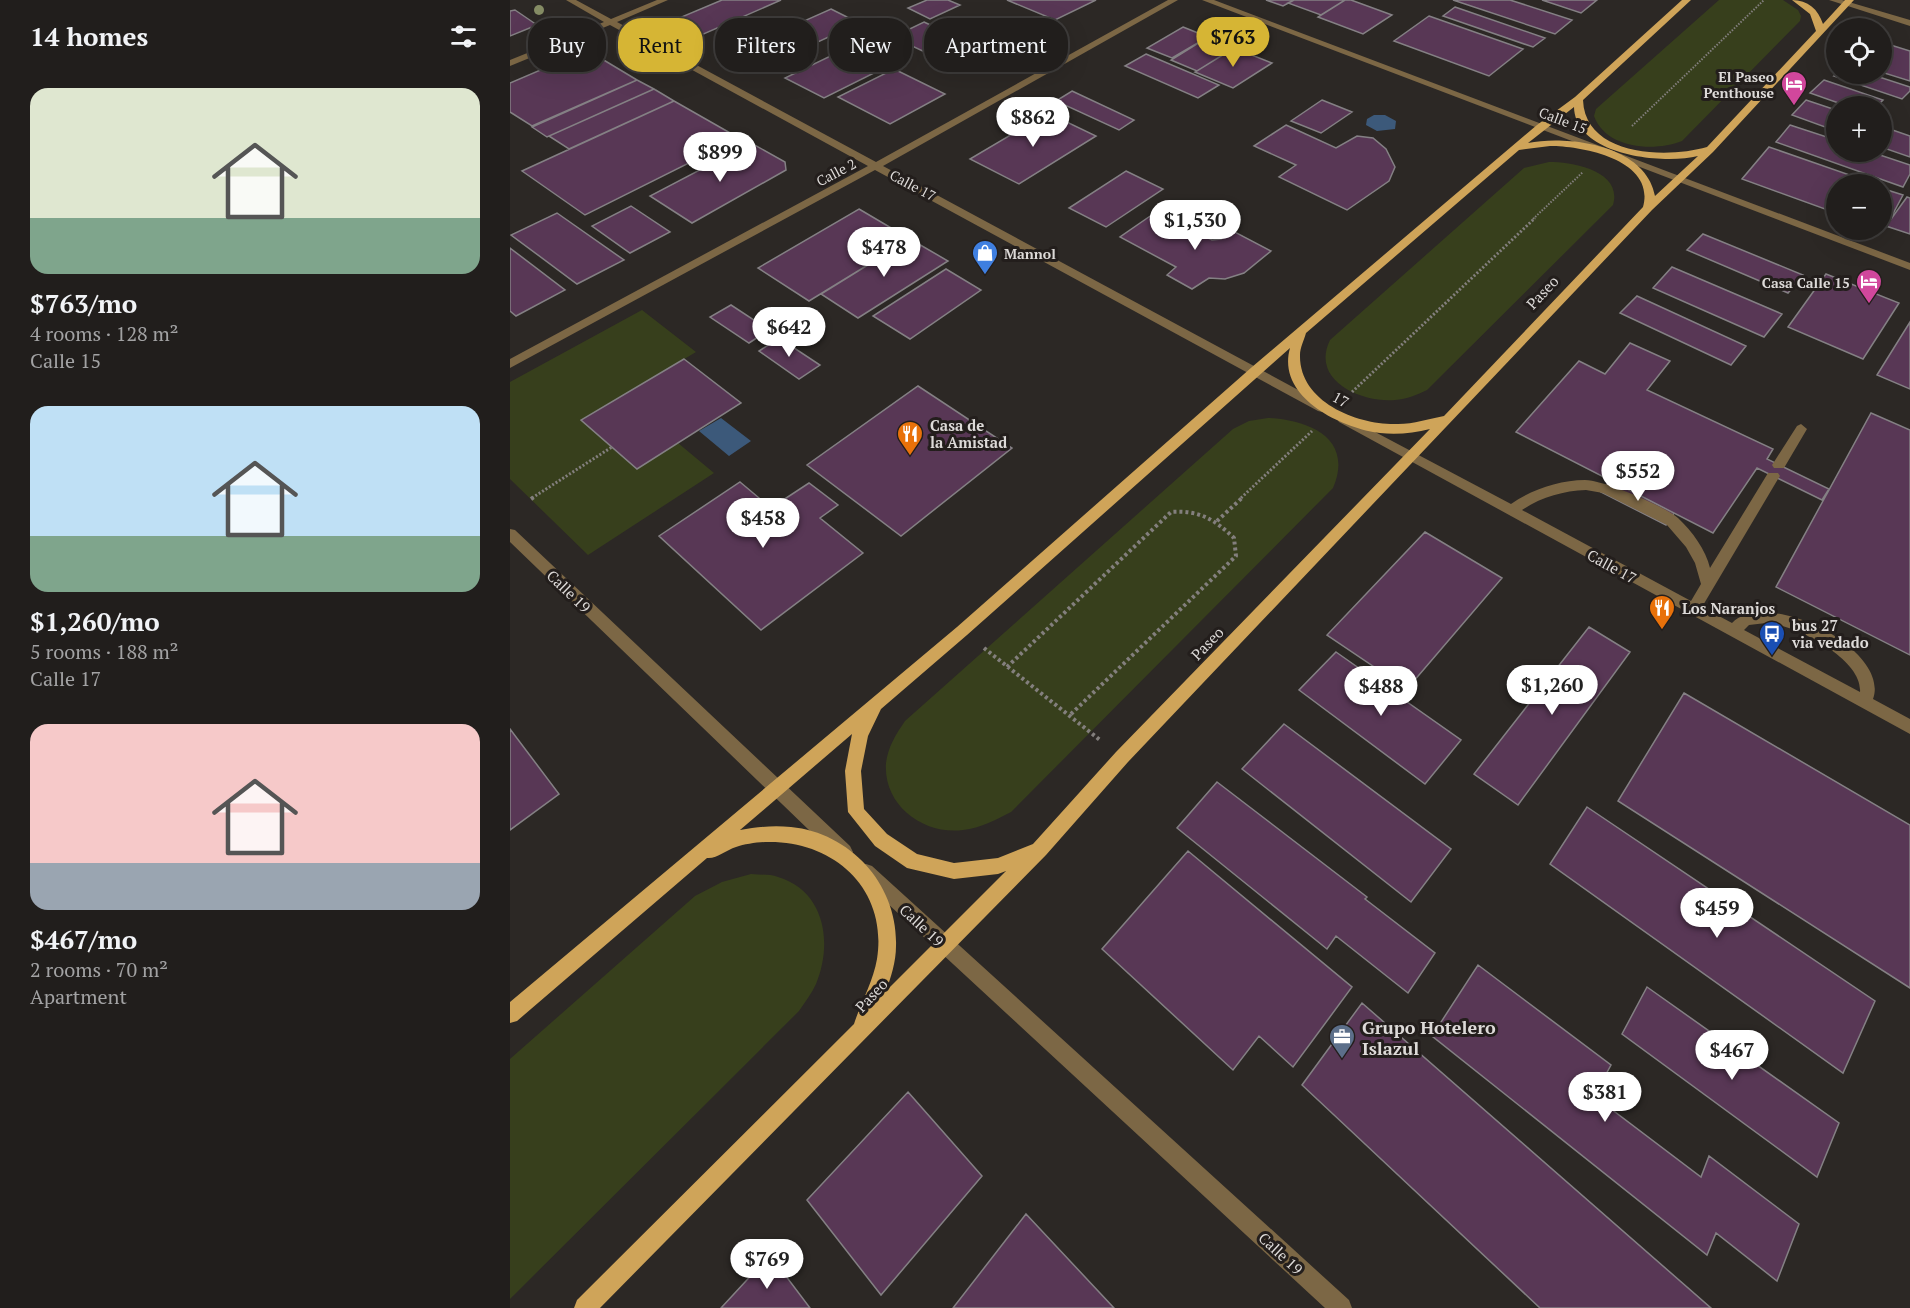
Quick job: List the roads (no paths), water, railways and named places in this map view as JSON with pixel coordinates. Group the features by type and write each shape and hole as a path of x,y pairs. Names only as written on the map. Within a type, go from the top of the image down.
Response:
{"main road":[{"path":"510,1014 962,631 1257,370 1540,127 1578,99 1687,0"},
{"path":"1796,0 1813,11 1820,21 1820,31"},
{"name":"Paseo","path":"585,1308 1040,849 1122,758 1410,456 1450,417 1648,208 1710,150 1848,2"},
{"path":"1578,99 1576,111 1582,124 1644,178 1650,193 1648,208"},
{"path":"1517,148 1536,143 1560,142 1667,157 1691,156 1710,150"},
{"path":"1301,332 1294,354 1296,375 1309,395 1330,412 1359,424 1392,430 1423,427 1450,417"},
{"path":"880,700 860,734 853,771 856,812 880,840 913,862 954,871 998,866 1040,849"},
{"path":"694,857 738,839 782,833 822,841 856,863 878,894 887,937 881,985 858,1034"}],"street":[{"name":"Calle 17","path":"570,0 1257,370"},
{"path":"510,63 664,0"},
{"name":"Calle 2","path":"510,364 1174,0"},
{"name":"Calle 15","path":"1206,0 1540,127 1608,148 1678,179 1910,267"},
{"path":"1833,0 1848,2 1910,23"},
{"name":"17","path":"1257,370 1410,456"},
{"path":"1693,610 1801,429"},
{"name":"Calle 17","path":"1410,456 1910,727"},
{"path":"1511,511 1531,497 1569,486 1586,485 1606,488 1672,521 1691,543 1702,563 1708,585"},
{"name":"Calle 19","path":"510,534 777,790 943,945 1341,1308"},
{"path":"1733,632 1744,620 1765,617 1783,619 1819,635 1850,656 1862,671 1868,687 1864,702"}],"water":[{"path":"1374,115 1385,115 1396,121 1395,129 1377,131 1366,125 1367,119"},
{"path":"721,418 751,441 729,456 699,431"}],"place":[{"name":"El Paseo Penthouse","path":"1794,107"},
{"name":"Mannol","path":"985,276"},
{"name":"Casa Calle 15","path":"1869,305"},
{"name":"Casa de la Amistad","path":"910,457"},
{"name":"Los Naranjos","path":"1662,631"},
{"name":"bus 27 via vedado","path":"1772,657"},
{"name":"Grupo Hotelero Islazul","path":"1342,1060"}]}
